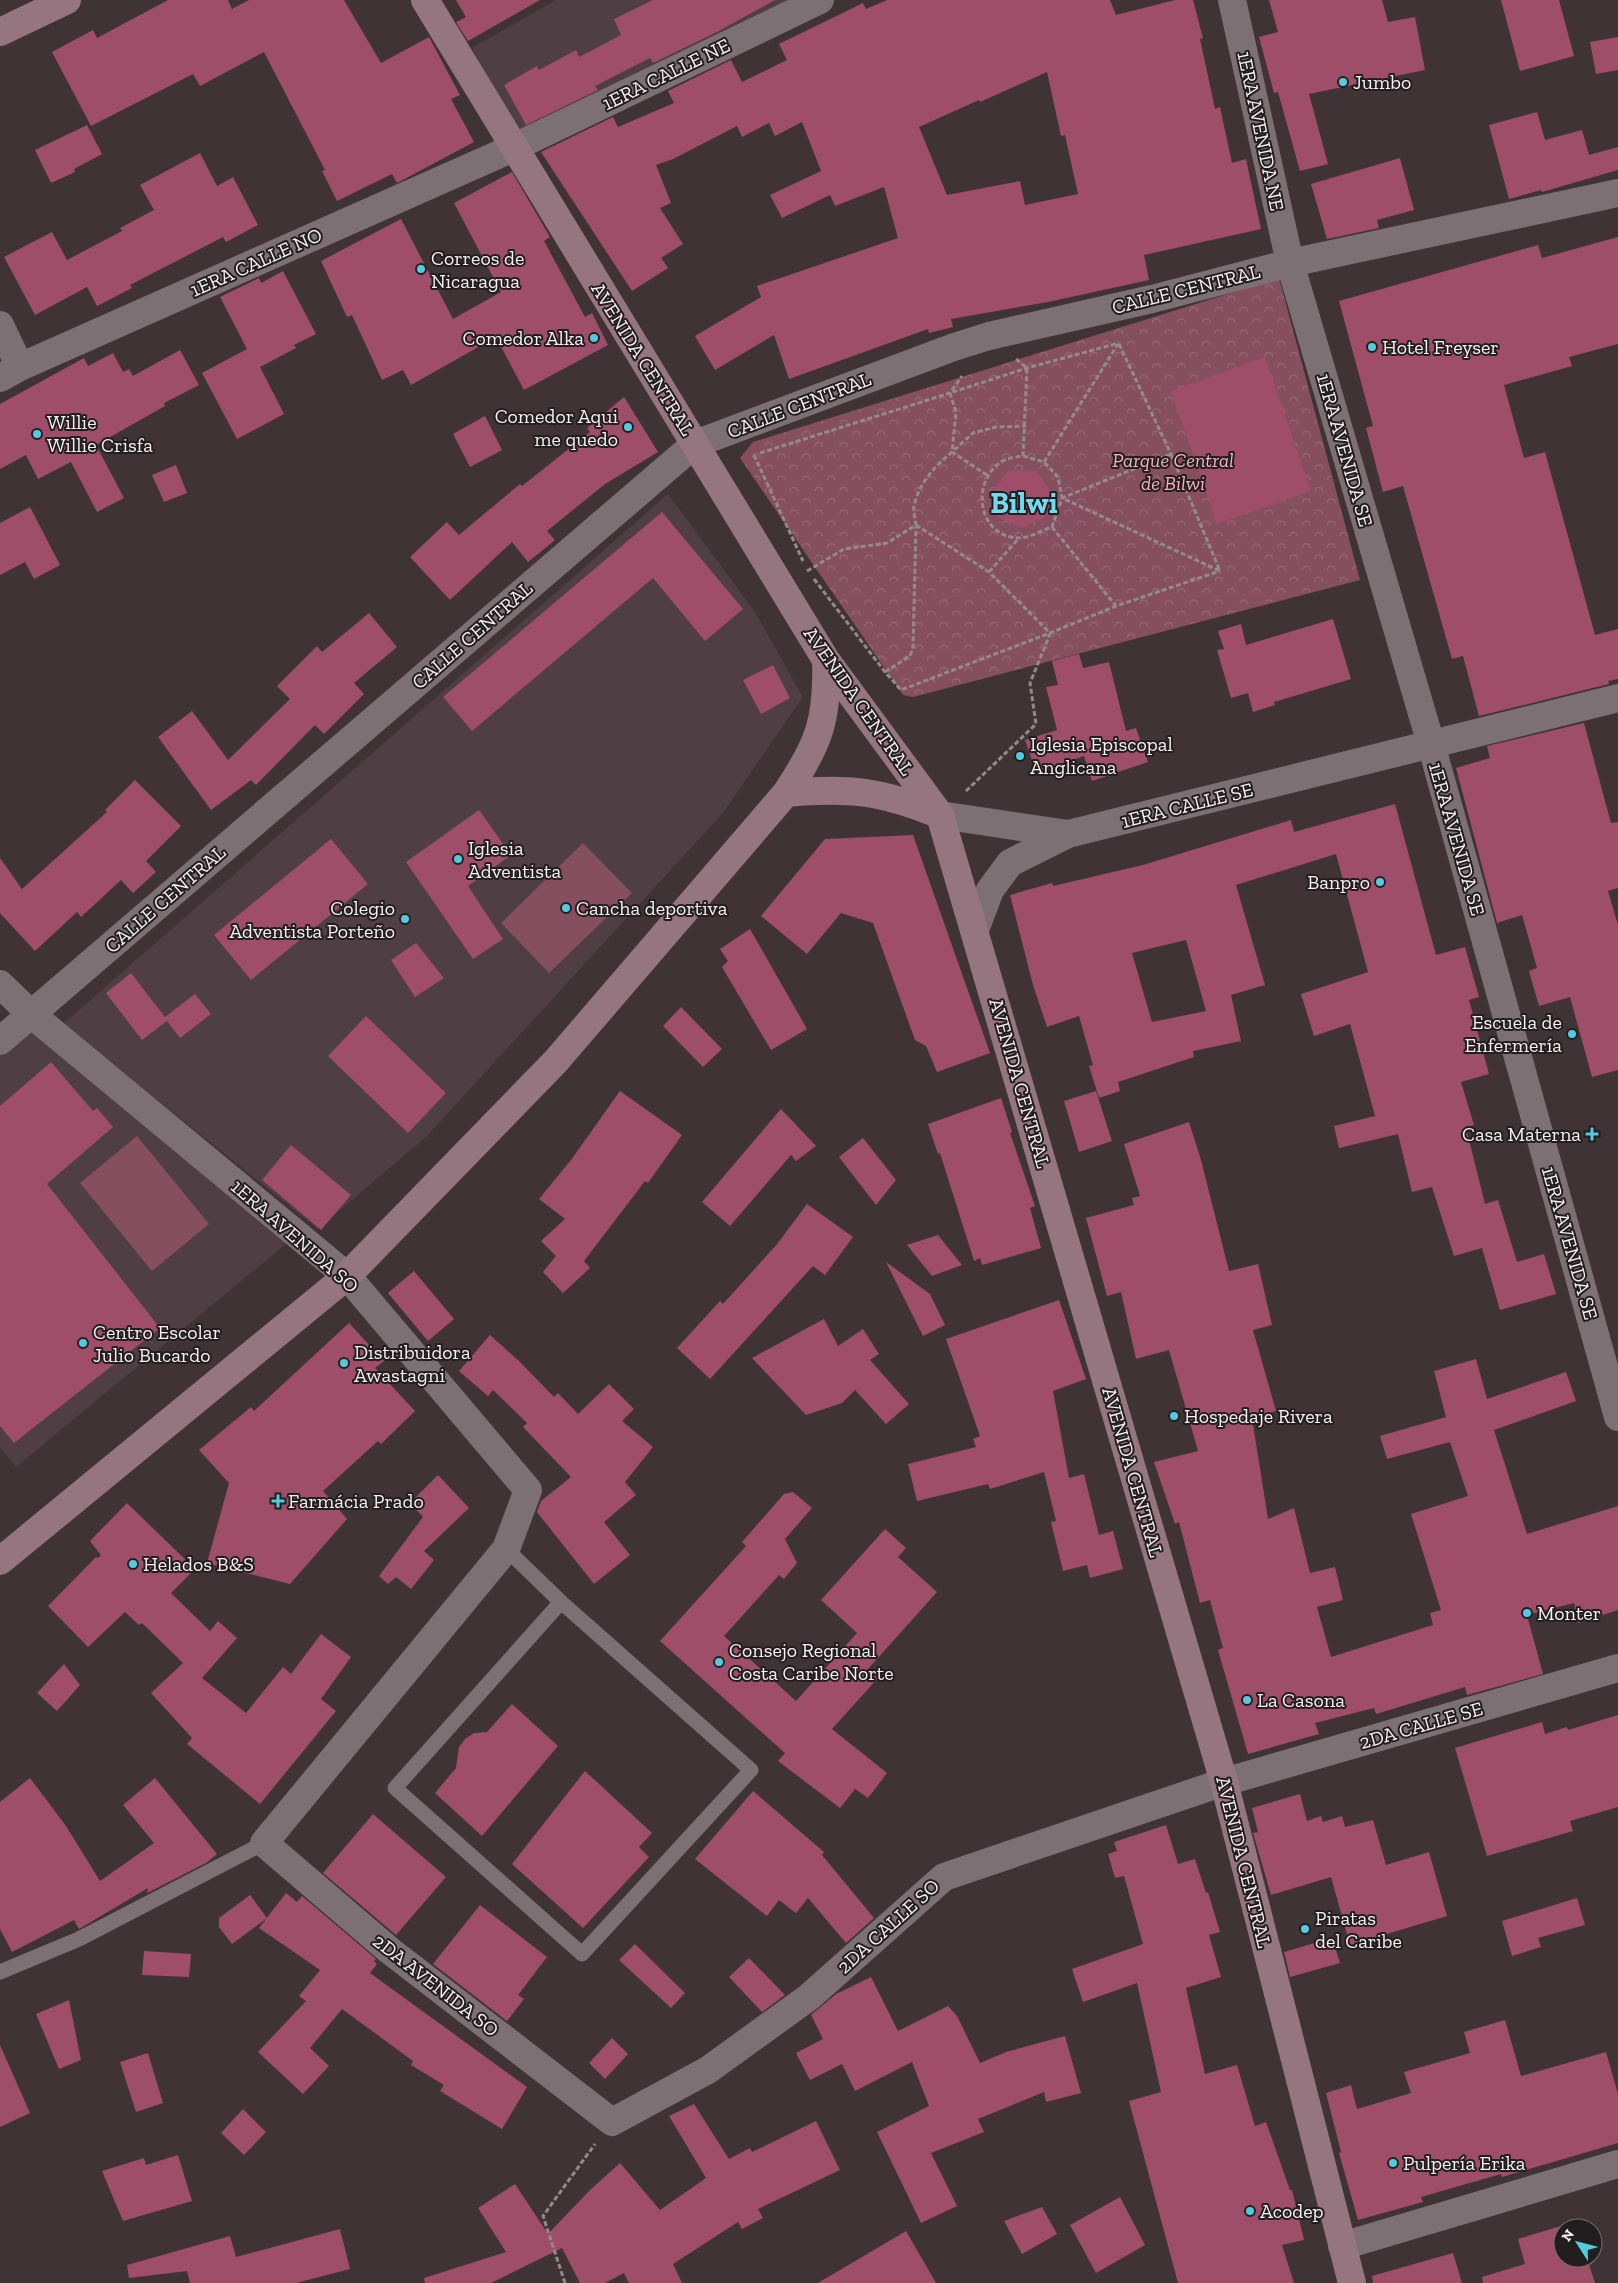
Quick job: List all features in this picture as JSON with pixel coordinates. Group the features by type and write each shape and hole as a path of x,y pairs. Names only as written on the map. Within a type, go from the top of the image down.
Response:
{"street":[{"path":"0,32 67,0"},
{"name":"AVENIDA CENTRAL","path":"425,0 513,148 826,660 940,815 1224,1782 1352,2283"},
{"name":"1ERA CALLE NE","path":"513,148 820,0"},
{"name":"1ERA AVENIDA NE","path":"1232,0 1290,262"},
{"name":"1ERA CALLE NO","path":"10,372 513,148"},
{"name":"CALLE CENTRAL","path":"0,1041 695,444 954,347 989,336 1152,299 1290,262 1618,193"},
{"name":"1ERA AVENIDA SE","path":"1290,262 1431,744 1618,1417"},
{"path":"0,325 10,372"},
{"path":"0,1561 347,1276 556,1061 786,794 806,764 820,731 827,696 826,660"},
{"name":"1ERA CALLE SE","path":"940,815 1068,834 1618,698"},
{"path":"786,794 825,789 865,792 904,800 940,815"},
{"path":"975,930 990,890 1010,863 1068,834"},
{"name":"1ERA AVENIDA SO","path":"0,984 32,1014 347,1276 528,1490 506,1549"},
{"path":"264,1843 506,1549"},
{"name":"2DA CALLE SE","path":"1224,1782 1618,1668"},
{"name":"2DA CALLE SO","path":"612,2122 708,2070 801,2002 944,1877 1224,1782"},
{"name":"2DA AVENIDA SO","path":"264,1843 389,1950 612,2122"},
{"path":"1342,2246 1618,2164"}],"lane":[{"path":"506,1549 561,1602 751,1770 582,1954 395,1788 561,1602"},
{"path":"0,1972 79,1939 264,1843"}],"path":[{"path":"1119,343 1027,368 752,456 807,571 884,672 901,690 1116,606 1220,571"},
{"path":"1119,343 1171,454 1220,571"},
{"path":"1044,462 1119,343"},
{"path":"1023,456 1026,426 1027,368"},
{"path":"950,393 956,412 952,452"},
{"path":"884,672 910,656 914,646 916,525 913,507 922,486 934,467 974,433 996,427 1026,426"},
{"path":"952,452 987,475"},
{"path":"1062,498 1171,454"},
{"path":"1020,538 999,532 985,516 980,495 987,475 1002,460 1023,456 1044,462 1058,477 1062,498 1052,528"},
{"path":"1062,498 1220,571"},
{"path":"807,571 844,549 887,542 916,525"},
{"path":"916,525 989,572 1050,633"},
{"path":"989,572 1020,538 1052,528"},
{"path":"1052,528 1116,606"},
{"path":"940,815 1036,724 1030,683 1050,633"},
{"path":"565,2283 543,2216 584,2156 612,2122"}],"shaded area":[{"path":"556,0 789,0 520,140 472,48"},
{"name":"Colegio Adventista Porteño","path":"668,494 755,612 803,697 723,813 426,1137 318,1229 63,1024"},
{"name":"Centro Escolar Julio Bucardo","path":"31,1029 292,1239 16,1467 0,1447 0,1055"}],"green space":[{"name":"Parque Central de Bilwi","path":"1279,278 1360,580 913,697 903,695 740,458 753,442"},
{"name":"Cancha deportiva","path":"583,843 632,893 549,973 501,923"},
{"path":"137,1136 209,1224 152,1271 80,1183"}],"building":[{"path":"168,0 228,0 232,9 249,0 344,0 381,63 429,37 460,95 451,99 474,142 397,183 392,174 337,201 322,171 325,170 264,52 200,86 193,74 91,126 52,52 93,30 97,38"},
{"path":"456,0 540,0 468,41 456,22 466,17"},
{"path":"653,0 775,0 717,32 653,63 650,58 595,86 598,90 526,125 504,85 537,66 539,70 576,50 579,57 621,35 614,19"},
{"path":"887,0 1110,0 1116,15 1175,0 1193,0 1203,38 1200,39 1215,109 1220,107 1232,163 1246,159 1261,229 1144,255 1149,280 1048,302 951,319 953,327 929,333 928,329 789,379 774,335 715,370 695,336 761,297 757,286 898,238 884,187 835,206 830,195 782,218 770,195 821,171 802,122 775,136 769,123 742,137 737,126 673,159 656,165 671,203 660,208 683,244 661,258 668,268 632,291 541,152 613,117 618,127 674,103 668,91 731,60 742,82 787,60 779,44 863,3 866,9","holes":["1047,72 1061,136 1065,135 1078,194 1025,205 1020,181 947,195 919,127"]},
{"path":"1269,0 1382,0 1388,22 1415,17 1425,70 1309,94 1328,164 1300,171 1278,92 1274,93 1259,37 1278,32"},
{"path":"1501,0 1559,0 1574,56 1520,71"},
{"path":"1618,37 1618,70 1596,74 1590,42"},
{"path":"1537,112 1545,140 1582,130 1589,155 1618,147 1618,170 1542,192 1541,190 1509,199 1489,125"},
{"path":"87,125 102,154 74,169 75,172 51,183 35,150"},
{"path":"200,153 217,186 233,177 258,225 226,242 223,237 130,285 132,288 97,306 87,287 35,315 4,257 52,232 67,260 122,231 120,228 154,210 140,185"},
{"path":"1400,158 1414,210 1377,220 1379,228 1327,239 1311,184"},
{"path":"512,172 550,237 544,241 585,317 592,313 608,345 524,390 496,337 411,385 403,370 382,380 352,315 347,317 321,261 401,219 453,319 501,292 454,203"},
{"path":"1618,237 1618,344 1569,357 1572,366 1504,385 1524,458 1545,452 1595,635 1618,629 1618,679 1608,681 1609,684 1479,716 1463,656 1452,659 1403,486 1383,492 1366,428 1373,426 1339,301 1538,245 1542,258"},
{"path":"283,271 316,334 294,345 296,348 260,367 284,414 237,439 202,373 247,349 220,297 259,278 261,283"},
{"path":"180,350 199,385 164,403 165,406 96,445 124,498 97,512 71,462 38,479 26,455 0,469 0,404 84,358 88,366 113,353 123,372 129,369 133,376"},
{"path":"1265,357 1311,491 1217,524 1171,391"},
{"path":"624,397 658,452 605,484 547,531 555,540 528,562 512,542 450,600 410,557 447,522 459,535 520,484 522,486 590,432 587,428"},
{"path":"485,416 502,450 470,467 453,434"},
{"path":"176,465 187,493 164,502 152,475"},
{"path":"1009,470 1036,471 1052,492 1045,517 1022,528 998,517 993,491"},
{"path":"30,507 60,565 34,579 25,562 0,575 0,523"},
{"path":"662,512 743,609 705,641 653,578 472,731 443,697"},
{"path":"369,613 397,647 354,683 364,694 324,734 315,725 256,785 251,780 211,810 158,737 192,711 228,760 290,699 277,686 317,646 322,652"},
{"path":"1333,619 1351,679 1274,702 1275,705 1253,712 1248,693 1231,698 1217,650 1224,649 1218,631 1241,624 1246,645"},
{"path":"1079,654 1083,668 1109,662 1126,731 1136,728 1148,762 1092,781 1084,756 1036,772 1025,740 1057,730 1046,687 1058,685 1052,661"},
{"path":"773,665 790,698 761,714 743,680"},
{"path":"1584,723 1611,823 1618,822 1618,888 1608,891 1618,925 1618,1070 1592,1077 1570,997 1539,1006 1529,971 1537,968 1522,915 1497,923 1456,768 1490,758 1487,746"},
{"path":"135,780 181,826 146,861 156,872 133,893 121,880 81,917 77,912 35,951 0,913 0,858 22,889 107,812 105,810"},
{"path":"1395,804 1436,955 1465,947 1479,997 1469,1000 1489,1074 1461,1082 1474,1125 1466,1128 1485,1204 1498,1200 1517,1262 1544,1254 1556,1294 1500,1310 1482,1248 1454,1256 1432,1187 1412,1192 1398,1134 1339,1148 1334,1126 1375,1116 1350,1024 1314,1036 1301,994 1368,972 1336,854 1236,885 1265,985 1231,995 1241,1041 1193,1051 1194,1057 1118,1082 1120,1091 1099,1098 1089,1066 1093,1065 1079,1016 1047,1027 1033,985 1010,895 1052,883 1053,886 1143,865 1291,820 1294,832","holes":["1186,940 1206,1011 1152,1022 1132,953"]},
{"name":"Iglesia Adventista","path":"479,810 511,855 468,886 503,939 473,959 406,862"},
{"path":"913,835 990,1053 937,1072 926,1046 915,1040 873,923 841,913 807,954 761,916 825,839"},
{"path":"331,839 368,884 251,980 214,935"},
{"path":"750,929 807,1029 771,1050 722,967 728,961 720,949"},
{"path":"416,943 444,978 415,997 391,960"},
{"path":"131,973 165,1017 195,994 211,1014 180,1038 167,1021 142,1040 106,993"},
{"path":"681,1007 722,1049 703,1067 663,1026"},
{"path":"366,1016 446,1093 408,1133 328,1056"},
{"path":"51,1062 93,1111 97,1108 113,1127 47,1184 160,1328 14,1443 0,1426 0,1106"},
{"path":"620,1091 682,1135 648,1183 645,1181 584,1261 590,1268 563,1293 543,1272 556,1256 541,1241 565,1219 539,1199 571,1160"},
{"path":"1096,1091 1112,1141 1079,1152 1064,1101"},
{"path":"1001,1098 1012,1132 1010,1133 1035,1206 1030,1208 1041,1248 982,1265 980,1258 974,1261 940,1153 938,1154 928,1124"},
{"path":"781,1109 816,1146 796,1161 791,1155 730,1226 702,1202"},
{"path":"1189,1122 1201,1160 1229,1271 1258,1264 1272,1325 1253,1330 1276,1411 1252,1418 1268,1519 1294,1508 1310,1573 1335,1567 1343,1600 1317,1607 1331,1657 1433,1625 1430,1613 1441,1610 1411,1514 1468,1496 1450,1442 1387,1459 1380,1436 1446,1417 1434,1371 1476,1359 1487,1399 1566,1372 1576,1401 1494,1430 1527,1534 1618,1506 1618,1610 1578,1623 1574,1603 1527,1615 1543,1674 1467,1695 1465,1687 1376,1714 1374,1708 1315,1723 1319,1734 1248,1754 1218,1650 1223,1648 1210,1600 1200,1603 1179,1522 1175,1524 1154,1462 1198,1451 1169,1350 1136,1359 1121,1292 1107,1296 1086,1218 1134,1205 1132,1198 1140,1196 1124,1144"},
{"path":"863,1138 896,1180 876,1205 839,1157"},
{"path":"291,1145 351,1195 321,1230 262,1180"},
{"path":"807,1204 853,1237 825,1275 813,1266 710,1379 677,1348 720,1301 723,1304 778,1243"},
{"path":"938,1235 962,1265 932,1276 907,1245"},
{"path":"886,1262 930,1294 945,1325 923,1336"},
{"path":"414,1271 454,1319 428,1341 388,1293"},
{"path":"1059,1300 1086,1379 1053,1391 1069,1478 1084,1474 1099,1535 1113,1531 1123,1569 1090,1578 1087,1565 1063,1571 1051,1522 1056,1521 1044,1472 990,1489 988,1484 917,1501 908,1464 976,1447 973,1439 980,1436 946,1339"},
{"path":"824,1319 838,1346 863,1329 879,1354 870,1360 909,1404 886,1424 855,1390 842,1403 806,1415 752,1358"},
{"path":"349,1323 384,1361 375,1368 415,1411 381,1444 378,1441 323,1491 347,1519 290,1584 207,1563 229,1483 199,1450 251,1407 254,1411"},
{"path":"490,1335 519,1361 554,1397 558,1393 578,1414 609,1384 634,1409 622,1421 653,1447 625,1482 636,1495 604,1522 630,1555 594,1584 537,1512 541,1501 571,1477 523,1427 527,1423 493,1390 488,1396 459,1371"},
{"path":"438,1475 469,1508 424,1551 434,1560 411,1589 396,1577 388,1584 379,1576 423,1517 410,1503"},
{"path":"793,1492 812,1508 785,1539 797,1563 784,1579 779,1575 724,1636 796,1701 857,1633 821,1600 885,1529 906,1548 898,1557 937,1592 868,1669 878,1678 832,1729 887,1773 868,1798 855,1789 840,1808 778,1761 785,1753 660,1641 746,1546 742,1542 784,1494"},
{"path":"127,1503 195,1569 171,1593 210,1631 218,1621 237,1638 202,1678 246,1713 283,1667 291,1674 321,1634 351,1657 321,1699 336,1711 260,1804 187,1744 192,1738 151,1693 183,1663 142,1623 139,1625 125,1612 88,1647 48,1606 96,1557 98,1558 101,1555 90,1541"},
{"path":"64,1664 80,1685 57,1711 37,1693"},
{"path":"512,1704 558,1746 482,1836 435,1793 456,1768 459,1747 465,1739 474,1733 487,1732"},
{"path":"1618,1715 1618,1807 1570,1821 1573,1831 1487,1856 1455,1748 1542,1722 1545,1734 1567,1727 1568,1730"},
{"path":"585,1771 652,1833 639,1847 649,1857 583,1928 512,1864"},
{"path":"30,1778 66,1826 100,1881 154,1843 123,1805 155,1778 217,1854 206,1863 147,1893 148,1888 79,1929 74,1920 12,1952 0,1929 0,1802"},
{"path":"753,1791 824,1852 822,1855 874,1918 846,1943 808,1898 796,1913 779,1900 767,1916 695,1859"},
{"path":"1300,1794 1307,1821 1321,1816 1323,1822 1342,1816 1345,1827 1373,1820 1386,1865 1429,1852 1447,1916 1350,1945 1331,1877 1271,1895 1253,1833 1258,1832 1252,1808"},
{"path":"373,1814 446,1877 396,1935 323,1873"},
{"path":"1166,1825 1178,1864 1195,1859 1206,1893 1208,1892 1220,1932 1209,1935 1221,1977 1186,1988 1205,2074 1237,2065 1255,2126 1266,2122 1290,2190 1292,2190 1304,2240 1282,2245 1294,2283 1178,2283 1129,2101 1161,2092 1137,1983 1083,2002 1072,1969 1143,1944 1124,1876 1115,1878 1108,1854 1117,1851 1114,1842"},
{"path":"286,1893 297,1902 302,1896 376,1959 374,1961 377,1964 370,1973 527,2087 502,2129 440,2091 444,2085 411,2065 413,2061 342,2009 310,2048 329,2066 303,2094 258,2052 306,2001 299,1996 320,1970 259,1928"},
{"path":"250,1895 267,1918 232,1944 219,1927 219,1918"},
{"path":"1577,1898 1585,1925 1538,1938 1541,1947 1512,1956 1502,1921"},
{"path":"480,1905 547,1957 518,1995 524,1999 507,2021 433,1964"},
{"path":"1332,1938 1340,1963 1290,1977 1284,1952"},
{"path":"635,1944 685,1993 671,2008 619,1960"},
{"path":"144,1951 191,1954 189,1977 142,1975"},
{"path":"749,1958 785,1995 762,2012 729,1977"},
{"path":"871,1977 898,2031 948,2006 957,2016 980,2063 1006,2052 1065,2036 1081,2093 1046,2102 1044,2092 978,2119 984,2132 931,2153 957,2206 921,2223 877,2132 929,2106 912,2062 855,2091 842,2064 810,2080 796,2053 823,2039 811,2015 836,1994"},
{"path":"69,2000 81,2060 59,2069 36,2014"},
{"path":"1505,2020 1521,2076 1606,2052 1618,2094 1618,2143 1502,2177 1501,2174 1421,2197 1423,2202 1358,2220 1339,2153 1341,2152 1326,2093 1351,2085 1357,2109 1411,2093 1404,2072 1470,2053 1464,2032"},
{"path":"612,2038 628,2054 605,2079 589,2063"},
{"path":"0,2045 30,2113 0,2127"},
{"path":"148,2053 163,2103 136,2112 120,2062"},
{"path":"694,2104 729,2159 750,2148 752,2152 816,2121 840,2170 758,2209 763,2218 742,2229 738,2222 673,2264 682,2283 629,2283 624,2273 605,2283 580,2283 562,2248 491,2283 425,2283 424,2278 506,2252 478,2208 515,2184 548,2234 590,2190 620,2163 660,2210 706,2178 669,2116"},
{"path":"243,2109 266,2132 244,2155 221,2133"},
{"path":"178,2155 192,2201 123,2221 102,2171 144,2158 146,2165"},
{"path":"1120,2197 1145,2245 1096,2273 1070,2225"},
{"path":"1042,2207 1057,2234 1022,2254 1004,2221"},
{"path":"1553,2228 1553,2268 1590,2268 1595,2283 1483,2283 1482,2277 1525,2264 1518,2239"},
{"path":"340,2229 350,2269 296,2283 190,2283 187,2271 129,2278 127,2265 230,2236 236,2257"},
{"path":"906,2231 936,2283 818,2283"},
{"path":"1453,2253 1462,2283 1373,2283 1372,2276"}],"place":[{"name":"Jumbo","path":"1343,82"},
{"name":"Correos de Nicaragua","path":"421,269"},
{"name":"Comedor Alka","path":"594,338"},
{"name":"Hotel Freyser","path":"1372,347"},
{"name":"Comedor Aqui me quedo","path":"628,427"},
{"name":"Willie Willie Crisfa","path":"37,434"},
{"name":"Iglesia Episcopal Anglicana","path":"1020,756"},
{"name":"Iglesia Adventista","path":"458,859"},
{"name":"Banpro","path":"1380,882"},
{"name":"Cancha deportiva","path":"566,908"},
{"name":"Colegio Adventista Porteño","path":"405,919"},
{"name":"Escuela de Enfermería","path":"1572,1034"},
{"name":"Casa Materna","path":"1592,1134"},
{"name":"Centro Escolar Julio Bucardo","path":"83,1343"},
{"name":"Distribuidora Awastagni","path":"344,1363"},
{"name":"Hospedaje Rivera","path":"1174,1416"},
{"name":"Farmácia Prado","path":"278,1501"},
{"name":"Helados B&S","path":"133,1564"},
{"name":"Monter","path":"1527,1613"},
{"name":"Consejo Regional Costa Caribe Norte","path":"719,1662"},
{"name":"La Casona","path":"1247,1700"},
{"name":"Piratas del Caribe","path":"1305,1929"},
{"name":"Pulpería Erika","path":"1393,2163"},
{"name":"Acodep","path":"1250,2211"}],"district":[{"name":"Bilwi","path":"1024,503"}]}
